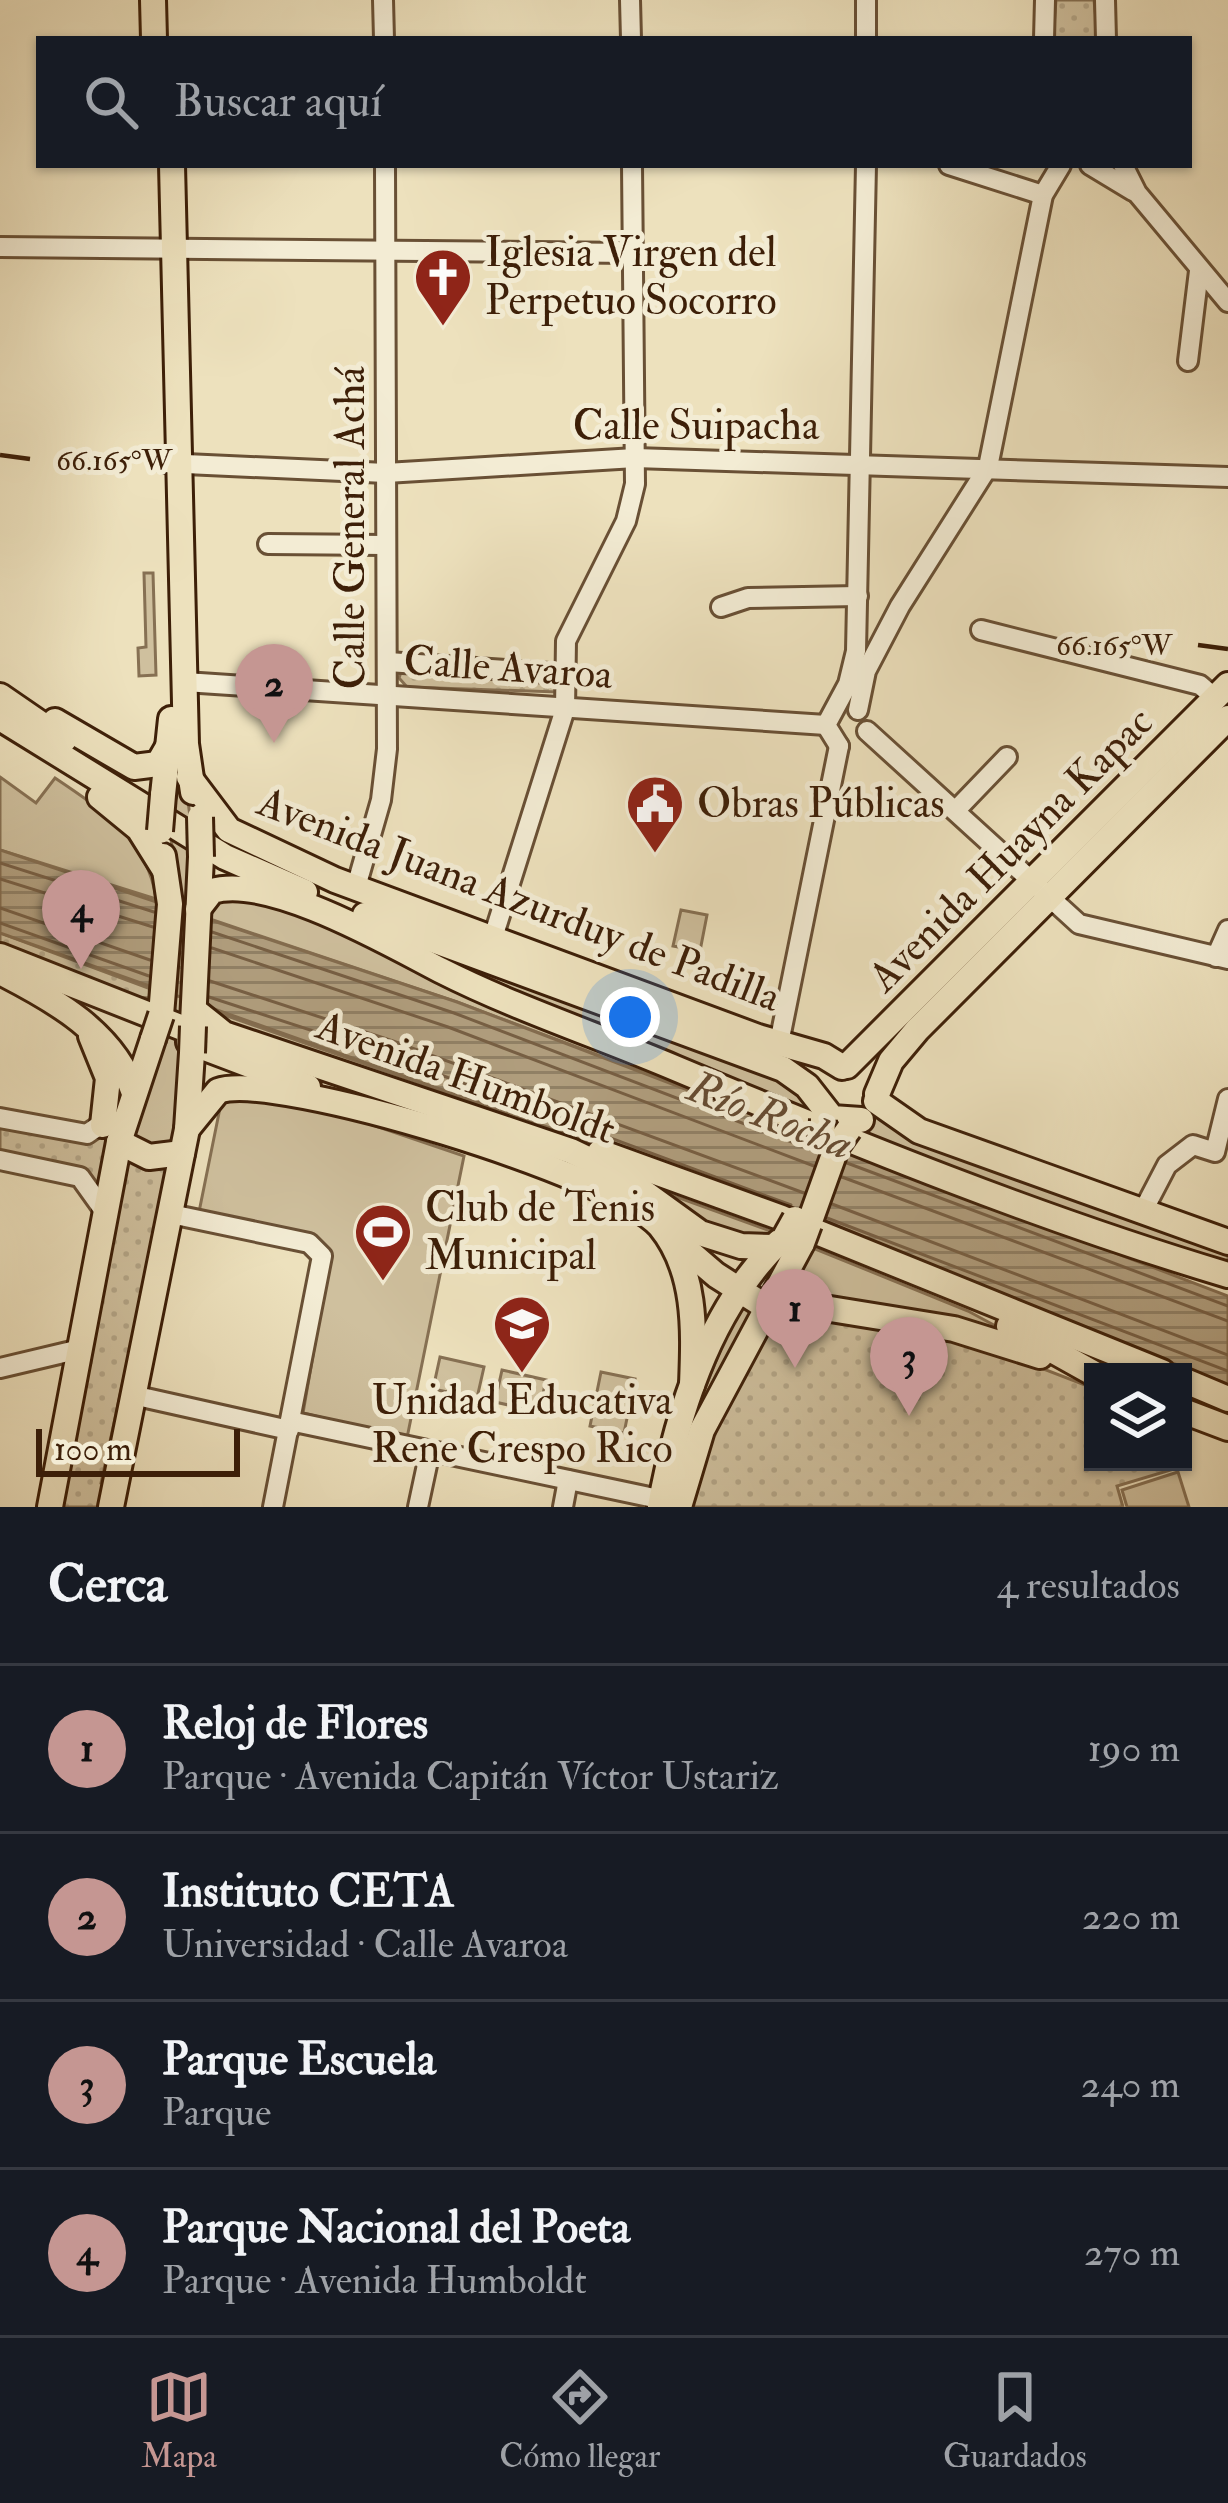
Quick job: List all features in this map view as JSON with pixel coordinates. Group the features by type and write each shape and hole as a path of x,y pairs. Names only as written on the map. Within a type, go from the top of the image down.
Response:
{"main road":[{"path":"153,0 154,36"},
{"path":"170,0 170,36"},
{"path":"105,1500 150,1319 185,1141 201,857 200,817 189,777 165,245 156,168"},
{"path":"165,245 172,168"},
{"path":"111,1134 133,1096 161,1012 170,904 160,832 170,743 172,463"},
{"path":"0,695 134,767 158,764 170,743"},
{"path":"0,695 238,847 318,879 346,884"},
{"name":"Avenida Huayna Kapac","path":"1045,889 823,1084 843,1117 1045,889 1224,700"},
{"path":"0,723 118,809 149,842 164,869"},
{"path":"0,723 225,857 392,926 490,948 783,1069 843,1117 920,1131 1228,1243"},
{"name":"Avenida Juana Azurduy de Padilla","path":"189,777 229,830 490,948 844,1067"},
{"name":"Avenida Juana Azurduy de Padilla","path":"198,912 212,891 243,888 327,915 802,1121 1114,1240 1228,1275"},
{"path":"392,926 435,958 524,1004"},
{"path":"1,962 161,1012"},
{"path":"1,962 120,1056 133,1096"},
{"path":"1,962 213,1040 359,1088 383,1090"},
{"path":"1,962 361,1107"},
{"name":"Avenida Humboldt","path":"194,1014 224,1034 571,1151 617,1173 700,1233 741,1246 793,1234"},
{"path":"50,1507 105,1212 111,1134 105,1063 78,1021"},
{"path":"670,1504 767,1307 843,1117 868,1074 844,1067"},
{"name":"Avenida Humboldt","path":"185,1141 205,1102 230,1086 361,1107 613,1191 662,1228 690,1294 692,1385"},
{"path":"111,1134 149,1157 185,1141"},
{"path":"571,1151 602,1152 740,1202 1140,1363"},
{"path":"580,1179 617,1173 776,1227 952,1298 1084,1369"},
{"path":"662,1228 737,1290 767,1307 818,1307 953,1329 1084,1371"},
{"path":"670,1504 692,1385 737,1290 793,1234"},
{"path":"124,1507 146,1399 150,1319"},
{"path":"36,1507 52,1423 76,1349"},
{"path":"1192,1385 1228,1399"},
{"path":"1192,1414 1228,1428"}],"street":[{"path":"383,0 384,36"},
{"path":"630,0 631,36"},
{"path":"866,0 866,36"},
{"path":"1044,36 1045,0"},
{"path":"1104,0 1106,36"},
{"name":"Calle General Achá","path":"346,884 381,800 388,695 386,168"},
{"path":"490,948 565,709 566,641 626,521 635,458 632,168"},
{"path":"866,168 858,600 853,670 831,717 829,737 839,746 856,745 867,730"},
{"path":"958,168 1043,195"},
{"path":"1059,168 1043,195 988,467 899,608 866,671 858,710 867,730 958,808 1079,924 1222,958 1228,930"},
{"path":"1095,168 1136,194"},
{"path":"1124,168 1136,194 1228,302"},
{"path":"0,248 386,246 632,253"},
{"path":"1188,361 1199,272"},
{"name":"Calle Suipacha","path":"172,463 386,473 635,458 861,461 1228,477"},
{"path":"268,544 386,545"},
{"path":"721,607 748,598 858,600 887,612 899,608"},
{"path":"981,630 1201,686 1224,700"},
{"name":"Calle Avaroa","path":"388,662 564,674"},
{"name":"Calle Avaroa","path":"185,682 565,709 831,717"},
{"path":"831,717 858,710"},
{"path":"779,1043 839,746"},
{"path":"958,808 1007,757"},
{"path":"1143,1211 1167,1166 1193,1145 1215,1152 1228,1099"},
{"path":"0,1118 111,1134"},
{"path":"0,1160 80,1177 105,1212"},
{"path":"171,1214 318,1248 322,1265 273,1507"},
{"path":"0,1368 76,1349"},
{"path":"146,1399 430,1451 670,1504"},
{"path":"418,1507 430,1451"},
{"path":"562,1507 568,1480"}],"shaded area":[{"path":"1056,0 1094,0 1098,36 1053,36"},
{"path":"144,573 153,573 156,675 139,676 138,648 146,647"},
{"path":"445,670 471,678 515,675 557,680 557,692 407,687 399,678 401,672"},
{"path":"176,704 191,825 175,1136 165,1148 137,1143 133,1127 178,991 181,901 170,833"},
{"path":"0,777 36,803 55,778 89,801 133,843 144,860 156,899 0,850"},
{"path":"232,894 328,923 773,1121 457,1002 207,918 217,899"},
{"path":"681,910 707,915 700,951 673,946"},
{"path":"0,933 151,989 151,998 132,997 0,943"},
{"path":"423,943 780,1074 814,1115 517,992"},
{"path":"207,1009 592,1143 527,1129 223,1030"},
{"name":"Club de Tenis Municipal","path":"243,1096 358,1120 464,1156 407,1438 303,1413 330,1257 199,1212 220,1108 227,1098"},
{"path":"881,1112 1228,1252 1228,1268 1093,1223 857,1132"},
{"path":"114,1119 99,1190 87,1174 0,1154 0,1124 77,1138"},
{"path":"129,1159 166,1167 168,1173 101,1483 108,1486 104,1507 57,1507"},
{"path":"641,1184 776,1233 764,1242 729,1238"},
{"path":"808,1246 968,1311 1051,1356 777,1304"},
{"path":"740,1301 757,1310 680,1451"},
{"path":"816,1317 981,1345 1084,1385 1084,1471 1167,1471 1117,1486 1123,1507 694,1507 700,1470 736,1388 772,1329 793,1319"},
{"path":"440,1357 484,1367 477,1398 433,1389"},
{"path":"502,1370 546,1380 539,1412 495,1402"},
{"path":"601,1372 635,1379 624,1433 590,1426"},
{"path":"1178,1472 1189,1507 1127,1507 1122,1490"}],"water":[{"name":"Río Rocha","path":"0,850 457,1002 1228,1296 1228,1384 1192,1370 1192,1363 1173,1363 592,1143 0,933"}],"place":[{"name":"Iglesia Virgen del Perpetuo Socorro","path":"443,328"},
{"name":"Instituto CETA","path":"274,743"},
{"name":"Obras Públicas","path":"655,855"},
{"name":"Parque Nacional del Poeta","path":"81,969"},
{"name":"Club de Tenis Municipal","path":"383,1283"},
{"name":"Reloj de Flores","path":"795,1368"},
{"name":"Unidad Educativa Rene Crespo Rico","path":"522,1375"},
{"name":"Parque Escuela","path":"909,1416"}]}
